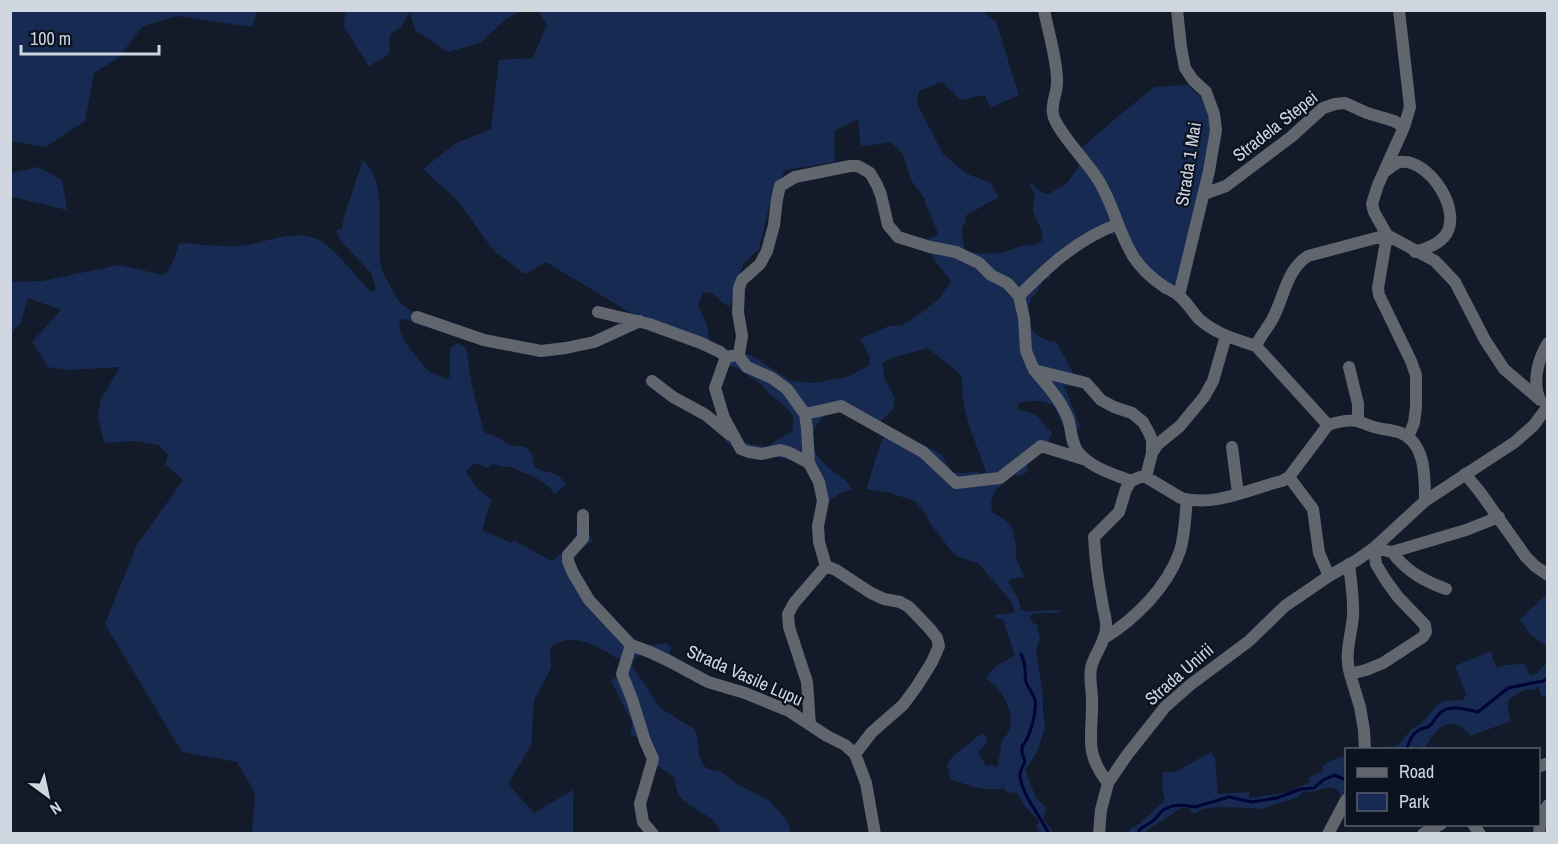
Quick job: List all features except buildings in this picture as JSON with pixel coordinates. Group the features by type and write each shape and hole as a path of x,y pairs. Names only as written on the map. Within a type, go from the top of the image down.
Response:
{"street":[{"path":"1044,10 1057,84 1052,105 1053,116 1104,190 1122,235 1134,257 1141,267 1165,288 1179,295 1213,330 1256,346 1328,425"},
{"name":"Strada 1 Mai","path":"1177,10 1185,68 1193,81 1206,92 1214,114 1216,130 1204,194 1179,295"},
{"path":"1399,10 1410,107 1372,204 1374,212 1387,235 1435,261 1455,282 1500,364 1544,404"},
{"name":"Stradela Stepei","path":"1204,194 1226,186 1291,137 1323,108 1345,103 1404,127"},
{"path":"1383,174 1399,162 1416,164 1426,171 1446,196 1450,209 1450,223 1446,236 1426,249 1415,252"},
{"path":"809,463 789,452 780,450 762,454 741,448 724,418 715,388 735,356 742,336 738,312 739,288 742,280 760,264 767,251 780,186 795,177 858,166 870,173 877,185 888,225 898,237 956,252 979,263 991,275 1007,283 1019,296 1024,318 1026,351 1034,369 1061,404 1068,419 1076,450 1101,469 1131,481"},
{"path":"1019,296 1067,251 1099,231 1118,224"},
{"path":"1256,346 1273,319 1291,274 1303,259 1308,255 1387,235"},
{"path":"1387,235 1378,288 1379,295 1416,375 1414,423 1408,437"},
{"path":"598,312 640,321 735,356 747,367 772,378 787,389 805,414 809,463 819,482 824,501 818,526 819,542 826,566"},
{"path":"417,317 484,340 541,351 594,342 640,321"},
{"path":"1152,453 1158,444 1180,426 1204,398 1213,381 1226,336"},
{"path":"1544,404 1537,391 1538,364 1548,343"},
{"path":"1349,367 1358,404 1358,421"},
{"path":"1034,369 1086,383 1101,400 1132,413 1143,422 1152,440 1152,453 1146,477"},
{"path":"652,381 673,397 706,415 733,437"},
{"name":"Strada Unirii","path":"1099,834 1101,810 1108,783 1165,707 1190,685 1249,641 1285,606 1374,548 1425,501 1515,442 1534,425 1544,404"},
{"path":"805,414 841,406 923,452 956,483 1000,478 1041,446 1087,460"},
{"path":"1108,783 1095,763 1090,741 1092,712 1090,672 1106,630 1094,537 1119,512 1131,481 1146,477 1187,500 1216,500 1290,477 1328,425 1358,421 1377,428 1400,432 1408,437 1418,449 1422,459 1425,501"},
{"path":"1232,447 1238,494"},
{"path":"1465,474 1499,517 1526,557 1548,575"},
{"path":"1290,477 1313,509 1319,553 1329,576"},
{"path":"1103,639 1128,622 1172,570 1180,549 1187,500"},
{"name":"Strada Vasile Lupu","path":"583,515 583,538 568,555 568,561 589,600 631,645 671,662 708,682 745,693 789,711 855,754"},
{"path":"1350,674 1383,663 1426,632 1425,625 1384,579 1376,564 1374,548 1392,552 1466,530 1499,517"},
{"path":"1392,552 1418,577 1446,589"},
{"path":"1349,564 1353,606 1347,666 1360,707 1365,748"},
{"path":"810,725 807,682 789,627 788,614 794,603 826,566"},
{"path":"826,566 871,593 909,607 930,628 939,645 932,662 903,705 872,732 855,754 866,783 875,834"},
{"path":"631,645 622,674 653,759 640,804 643,822 653,834"},
{"path":"1328,834 1345,804"},
{"path":"1540,825 1541,816 1548,805"},
{"path":"1423,834 1439,826"}],"green space":[{"path":"11,10 257,11 252,27 177,16 143,26 119,57 94,73 85,121 46,147 11,141"},
{"path":"345,10 520,11 505,20 480,43 448,52 415,30 410,12 401,27 390,35 389,54 369,66 344,27"},
{"path":"538,11 983,11 996,22 1019,95 990,108 985,95 961,100 942,82 919,91 917,104 943,154 967,174 989,182 999,197 965,216 966,221 962,232 964,250 978,253 998,253 1021,246 1032,246 1042,241 1041,229 1033,209 1035,196 1028,181 1043,193 1049,194 1067,183 1082,162 1075,153 1155,87 1188,85 1204,101 1211,126 1197,205 1177,285 1169,284 1164,295 1130,260 1116,235 1106,234 1097,237 1051,270 1050,279 1043,280 1031,298 1028,309 1029,323 1036,334 1048,341 1056,342 1074,374 1083,376 1085,380 1080,385 1064,386 1080,426 1076,429 1082,448 1065,429 1054,406 1040,401 1018,403 1018,410 1034,414 1052,433 1044,451 1027,462 1028,472 1017,476 1014,473 996,489 991,501 992,512 1012,527 1016,558 1024,577 1008,582 1019,601 1021,610 1029,612 1060,610 1061,613 1036,613 1029,616 1034,624 1037,624 1040,639 1036,649 1045,727 1037,752 1025,770 1036,798 1044,805 1046,810 1043,818 1053,833 1040,833 1036,826 1039,823 1037,819 1016,792 1008,793 1003,788 983,789 971,786 951,780 948,773 951,773 947,765 952,757 982,733 987,738 986,744 978,752 986,766 993,765 996,768 998,765 1002,740 1007,735 1011,723 1007,703 1000,691 986,678 995,667 1015,655 1003,619 996,619 995,615 1014,613 1011,601 979,564 953,553 915,501 887,492 866,489 882,440 890,431 942,455 952,473 978,472 981,474 986,471 966,413 962,376 928,348 894,357 882,363 885,380 895,398 893,409 879,423 845,412 826,414 813,433 815,452 823,463 845,480 852,490 840,493 828,502 814,476 802,465 777,457 743,457 725,440 733,430 742,442 767,447 793,430 793,416 761,384 735,367 728,366 722,356 634,315 546,262 525,274 493,250 458,201 423,169 456,143 491,129 499,60 533,58 547,24","holes":["858,119 861,147 890,142 903,154 911,180 925,199 938,233 935,237 927,239 933,258 951,281 950,285 939,299 901,326 889,326 860,339 870,357 869,365 850,376 815,383 791,381 751,355 733,353 710,344 707,325 698,305 703,292 712,293 730,307 743,264 759,249 770,203 785,170 835,162 834,131"]},
{"path":"363,160 372,171 377,184 380,259 383,273 401,303 428,318 424,327 406,319 400,320 399,328 402,337 428,371 446,379 450,377 450,348 458,343 466,348 472,386 484,432 509,445 525,447 532,454 534,465 539,470 559,476 566,484 555,494 548,486 530,474 512,467 493,464 487,468 474,463 466,472 477,488 492,501 482,530 511,543 515,541 551,561 572,543 577,527 587,526 592,541 578,552 573,560 589,591 625,633 639,643 648,646 666,643 672,648 669,651 670,657 701,685 642,654 635,659 632,667 660,708 694,729 703,765 708,769 720,771 737,784 770,801 787,821 791,833 720,833 714,821 689,805 678,793 674,777 650,763 638,737 631,736 632,722 611,681 631,667 602,649 581,641 560,642 550,648 551,668 534,700 531,745 508,784 534,813 573,790 573,833 252,833 255,793 237,762 182,752 105,624 137,545 183,480 165,464 168,455 159,445 134,441 104,443 98,416 101,399 120,367 67,370 48,367 32,342 61,310 28,298 21,322 11,334 11,282 42,281 119,265 163,275 172,264 179,243 239,246 298,235 317,239 323,243 337,254 373,292 376,289 371,273 340,240 336,231 342,229"},
{"path":"38,167 62,180 67,210 13,197 11,200 11,173"},
{"path":"1547,594 1547,647 1529,633 1520,619"},
{"path":"1491,651 1497,668 1524,664 1530,675 1536,674 1547,662 1547,696 1541,696 1538,687 1533,690 1526,689 1509,700 1511,721 1470,736 1468,731 1458,725 1449,724 1436,732 1425,748 1416,745 1413,748 1383,748 1398,745 1412,729 1421,724 1437,705 1444,701 1464,699 1466,694 1455,666"},
{"path":"1211,752 1215,758 1218,794 1249,792 1249,798 1290,792 1310,782 1308,778 1324,770 1322,766 1325,764 1345,757 1345,799 1342,798 1338,790 1324,788 1313,792 1304,791 1298,797 1261,809 1216,807 1202,809 1194,814 1188,808 1183,807 1143,833 1129,834 1130,829 1141,823 1165,800 1162,786 1163,772 1175,772"}],"waterway":[{"path":"1021,654 1025,665 1026,682 1034,697 1035,705 1030,731 1022,746 1025,762 1021,770 1021,782 1049,834"},
{"path":"1407,748 1414,734 1432,724 1445,710 1459,708 1478,712 1508,688 1548,678"},
{"path":"1138,834 1140,829 1153,821 1163,810 1172,806 1195,807 1229,797 1252,802 1277,798 1301,789 1314,788 1323,780 1334,775 1345,780"}]}
